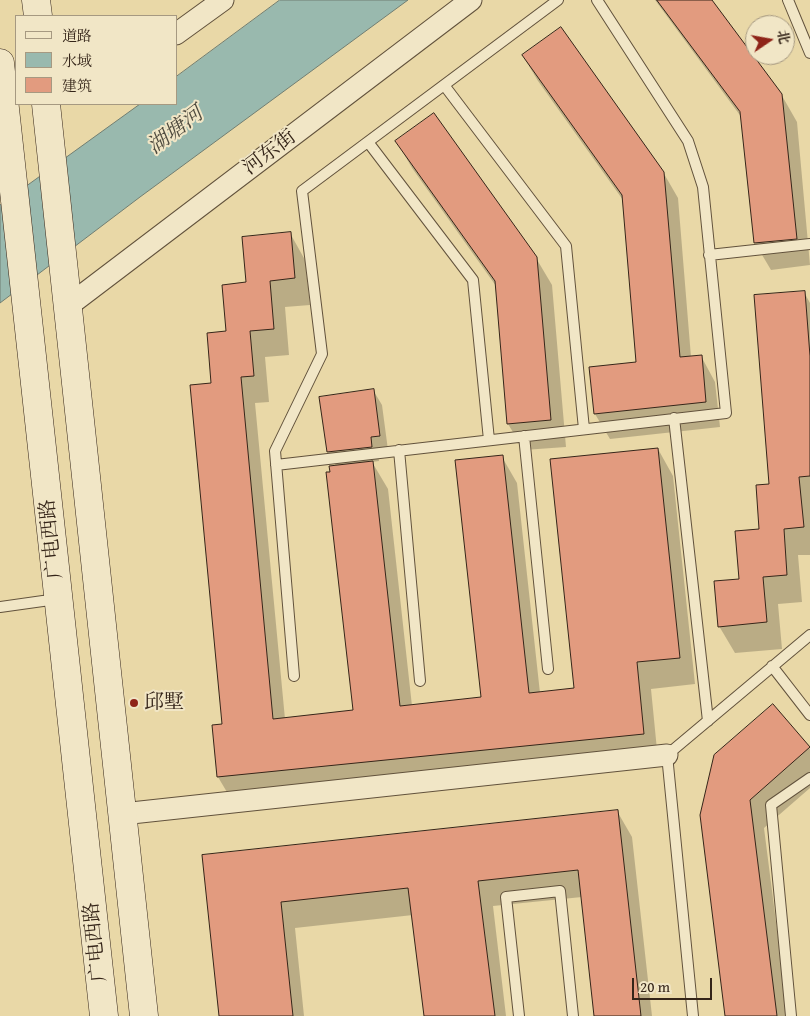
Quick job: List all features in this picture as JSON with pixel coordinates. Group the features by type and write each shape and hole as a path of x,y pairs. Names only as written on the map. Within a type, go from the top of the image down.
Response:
{"main road":[{"path":"36,0 38,15"},
{"name":"广电西路","path":"0,63 4,131 13,177 104,1016"},
{"name":"广电西路","path":"46,105 144,1016"}],"street":[{"path":"178,33 223,0"},
{"name":"河东街","path":"68,306 471,0"},
{"path":"122,814 667,755"}],"lane":[{"path":"294,676 275,451 322,354 302,192 558,0"},
{"path":"276,465 726,413 703,188 688,141 597,0"},
{"path":"788,0 810,53"},
{"path":"444,85 566,246 584,429"},
{"path":"368,142 473,280 488,440"},
{"path":"709,255 810,244"},
{"path":"674,418 708,721"},
{"path":"524,436 548,669"},
{"path":"399,450 420,681"},
{"path":"0,607 58,599"},
{"path":"693,1016 667,755 810,635"},
{"path":"772,666 810,715"},
{"path":"791,1016 771,805 810,778"},
{"path":"519,1016 506,898 560,892 573,1016"}],"water":[{"name":"湖塘河","path":"280,0 408,0 140,197 0,303 0,205 139,105 178,105 178,76"}],"building":[{"path":"657,0 712,0 745,44 745,65 760,65 782,94 797,239 754,243 740,112"},
{"path":"561,27 664,172 680,357 702,355 706,402 594,414 589,367 636,362 622,195 522,55"},
{"path":"434,113 537,257 551,420 507,424 495,281 395,141"},
{"path":"291,232 295,278 270,281 274,329 250,331 254,376 241,377 273,719 353,710 326,472 330,472 329,466 373,461 400,706 481,697 455,460 503,455 529,693 574,688 550,459 658,448 680,658 637,662 644,734 217,777 212,725 222,724 190,385 211,383 207,333 226,331 222,285 246,282 242,237"},
{"path":"805,291 810,356 810,476 799,477 804,527 784,529 787,575 763,577 767,622 718,627 714,581 739,579 735,531 759,529 756,485 769,484 754,295"},
{"path":"374,389 380,436 371,437 372,447 327,452 319,397"},
{"path":"773,704 810,747 750,800 777,1016 725,1016 700,815 714,755"},
{"path":"618,810 641,1016 594,1016 578,870 478,881 495,1016 424,1016 408,888 281,902 293,1016 219,1016 202,855"}],"place":[{"name":"邱墅","path":"134,703"}]}
